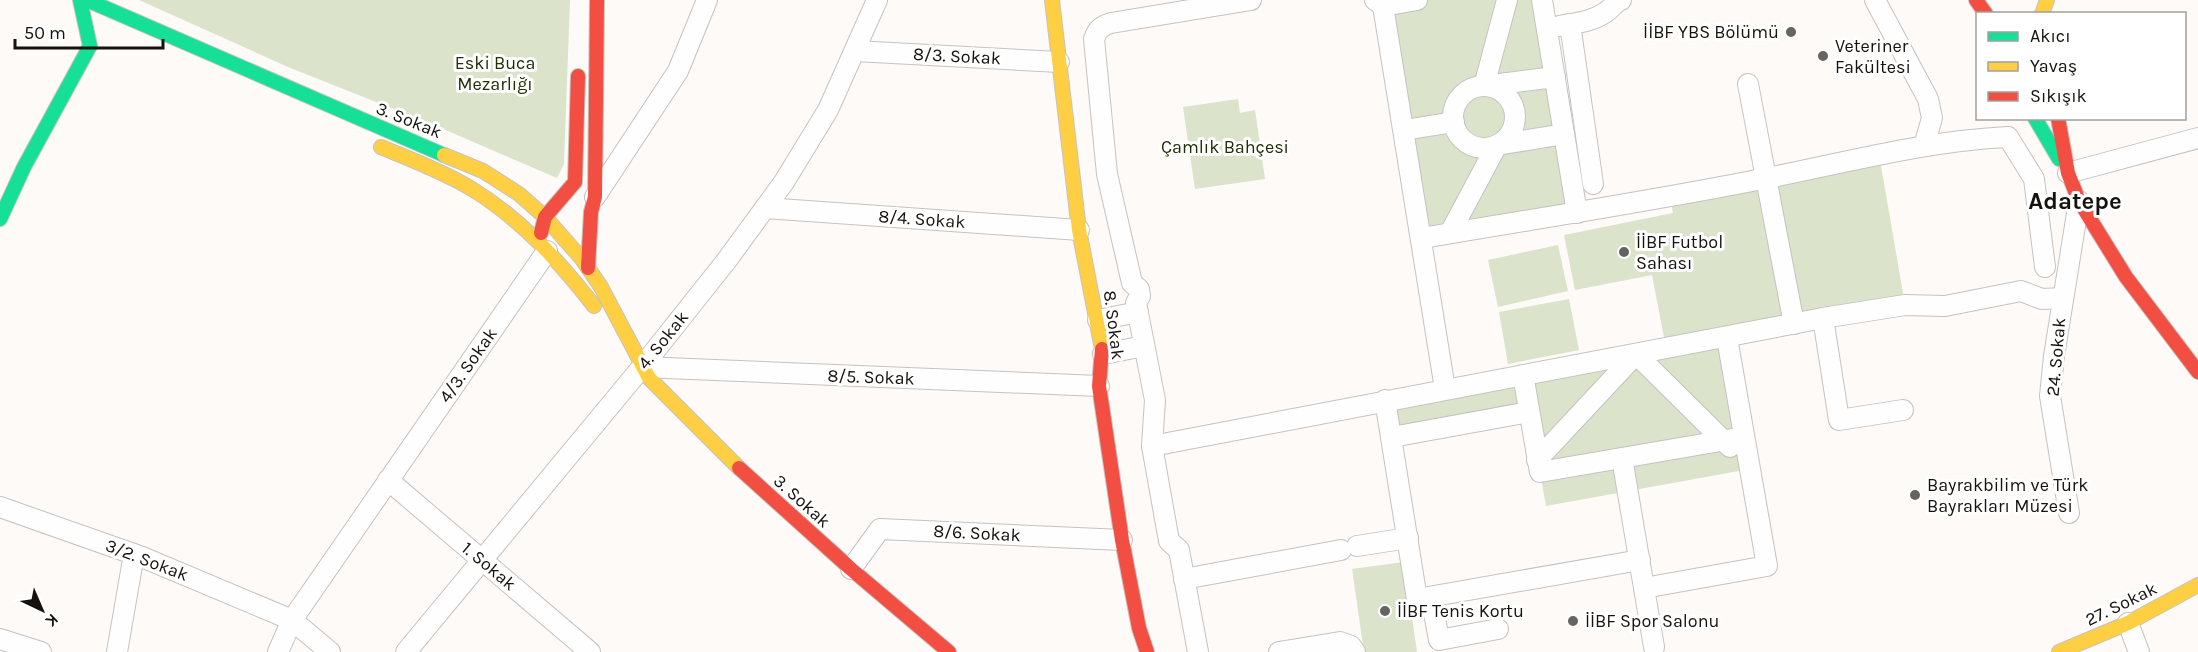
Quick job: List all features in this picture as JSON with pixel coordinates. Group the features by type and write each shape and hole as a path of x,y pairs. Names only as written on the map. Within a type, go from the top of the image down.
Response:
{"main road":[{"path":"83,0 116,29"},
{"path":"0,219 9,178 90,46 83,0"},
{"name":"3. Sokak","path":"83,0 483,171 519,194 544,217 588,268 601,287 649,378 714,445 851,569 949,652"},
{"path":"588,268 591,212 595,197 597,0"},
{"name":"8. Sokak","path":"1052,0 1066,137 1079,230 1103,354 1099,386 1122,540 1139,628 1147,652"},
{"path":"547,251 541,235 544,217 574,182 578,67"},
{"path":"2036,120 2068,174 2079,201 2126,277 2196,366"},
{"path":"2058,120 2068,174"},
{"name":"3. Sokak","path":"369,142 471,189 521,225 574,280 642,367"},
{"name":"27. Sokak","path":"2059,652 2128,623 2198,585"}],"street":[{"path":"595,197 678,71 706,0"},
{"name":"4. Sokak","path":"406,652 642,367 727,260 784,182 828,110 877,0"},
{"path":"1198,652 1179,550 1168,542 1152,446 1155,400 1137,307 1139,289 1132,283 1107,174 1094,46 1096,32 1103,25 1251,0"},
{"path":"1417,0 1379,3 1404,130 1445,389"},
{"path":"1484,86 1507,0"},
{"path":"1542,0 1577,213"},
{"path":"1548,27 1589,21 1608,11 1617,1 1621,0"},
{"path":"1875,0 1928,99 1932,118 1924,146"},
{"path":"1570,24 1593,184"},
{"name":"8/3. Sokak","path":"855,51 1059,62"},
{"path":"1555,77 1484,86 1465,92 1454,109 1454,122 1461,137 1477,147 1564,134"},
{"path":"1748,84 1794,324"},
{"path":"1450,234 1497,145 1511,131 1514,121 1514,110 1510,101 1503,93 1484,86"},
{"path":"1404,130 1454,122"},
{"path":"1422,238 1577,213 1924,146 1969,139 2008,137 2034,179 2045,267"},
{"path":"2068,174 2198,138"},
{"name":"24. Sokak","path":"2069,513 2050,396 2062,298 2079,201"},
{"name":"8/4. Sokak","path":"765,208 1079,230"},
{"name":"4/3. Sokak","path":"292,620 547,251"},
{"path":"1152,446 1823,318 1905,305 1945,306 2021,291 2042,299 2062,298"},
{"path":"1098,320 1137,307"},
{"path":"1823,318 1839,420 1903,410"},
{"path":"1644,588 1767,566 1727,338"},
{"path":"1103,354 1144,346"},
{"path":"1636,354 1750,469"},
{"path":"1538,466 1636,354"},
{"name":"8/5. Sokak","path":"642,367 1099,386"},
{"path":"1523,375 1538,466"},
{"path":"1386,400 1417,599 1640,560"},
{"path":"1392,436 1529,412"},
{"path":"1538,466 1622,458 1744,437"},
{"path":"1622,458 1653,647"},
{"name":"1. Sokak","path":"388,480 590,652"},
{"name":"3/2. Sokak","path":"0,507 134,554 292,620 330,652"},
{"name":"8/6. Sokak","path":"851,569 880,529 1122,540"},
{"path":"1184,579 1408,538"},
{"path":"117,652 134,554"},
{"path":"1431,597 1439,640 1497,629"},
{"path":"278,652 292,620"},
{"path":"2128,623 2139,652"},
{"path":"0,639 41,652"},
{"path":"1279,652 1340,642 1351,646 1355,652"}],"green space":[{"name":"Eski Buca Mezarlığı","path":"139,0 570,0 564,164 557,178 434,125 288,67"},
{"path":"1417,0 1542,0 1577,213 1422,238 1383,6"},
{"name":"Çamlık Bahçesi","path":"1238,99 1240,113 1255,110 1265,179 1195,189 1183,107"},
{"path":"1879,154 1905,305 1727,338 1750,469 1546,506 1529,412 1392,437 1385,400 1666,348 1652,275 1575,290 1564,235 1673,213 1670,197"},
{"path":"1558,245 1568,291 1498,307 1488,260"},
{"path":"1569,299 1579,350 1508,364 1499,312"},
{"name":"İİBF Tenis Kortu","path":"1404,562 1417,652 1364,652 1352,569"}],"traffic: fast":[{"path":"0,219 24,167 90,46 80,0"},
{"path":"87,0 444,155"},
{"path":"2036,120 2059,159"}],"traffic: slow":[{"path":"1052,0 1079,230 1102,349"},
{"path":"2043,12 2047,0"},
{"path":"381,147 428,166 490,201 538,242 594,306"},
{"path":"444,155 483,171 519,194 545,217 582,259 601,287 649,378 739,468"},
{"path":"2059,652 2128,623 2198,585"}],"traffic: jam":[{"path":"588,268 591,212 595,197 597,0"},
{"path":"1976,0 1985,12"},
{"path":"541,233 545,217 575,182 578,76"},
{"path":"2058,120 2068,173 2079,201 2126,277 2198,372"},
{"path":"1102,349 1099,386 1122,540 1139,628 1147,652"},
{"path":"739,468 851,569 949,652"}],"place":[{"name":"İİBF YBS Bölümü","path":"1791,32"},
{"name":"Veteriner Fakültesi","path":"1823,56"},
{"name":"İİBF Futbol Sahası","path":"1624,252"},
{"name":"Bayrakbilim ve Türk Bayrakları Müzesi","path":"1915,495"},
{"name":"İİBF Tenis Kortu","path":"1385,611"},
{"name":"İİBF Spor Salonu","path":"1573,621"}],"district":[{"name":"Adatepe","path":"2075,201"}]}
